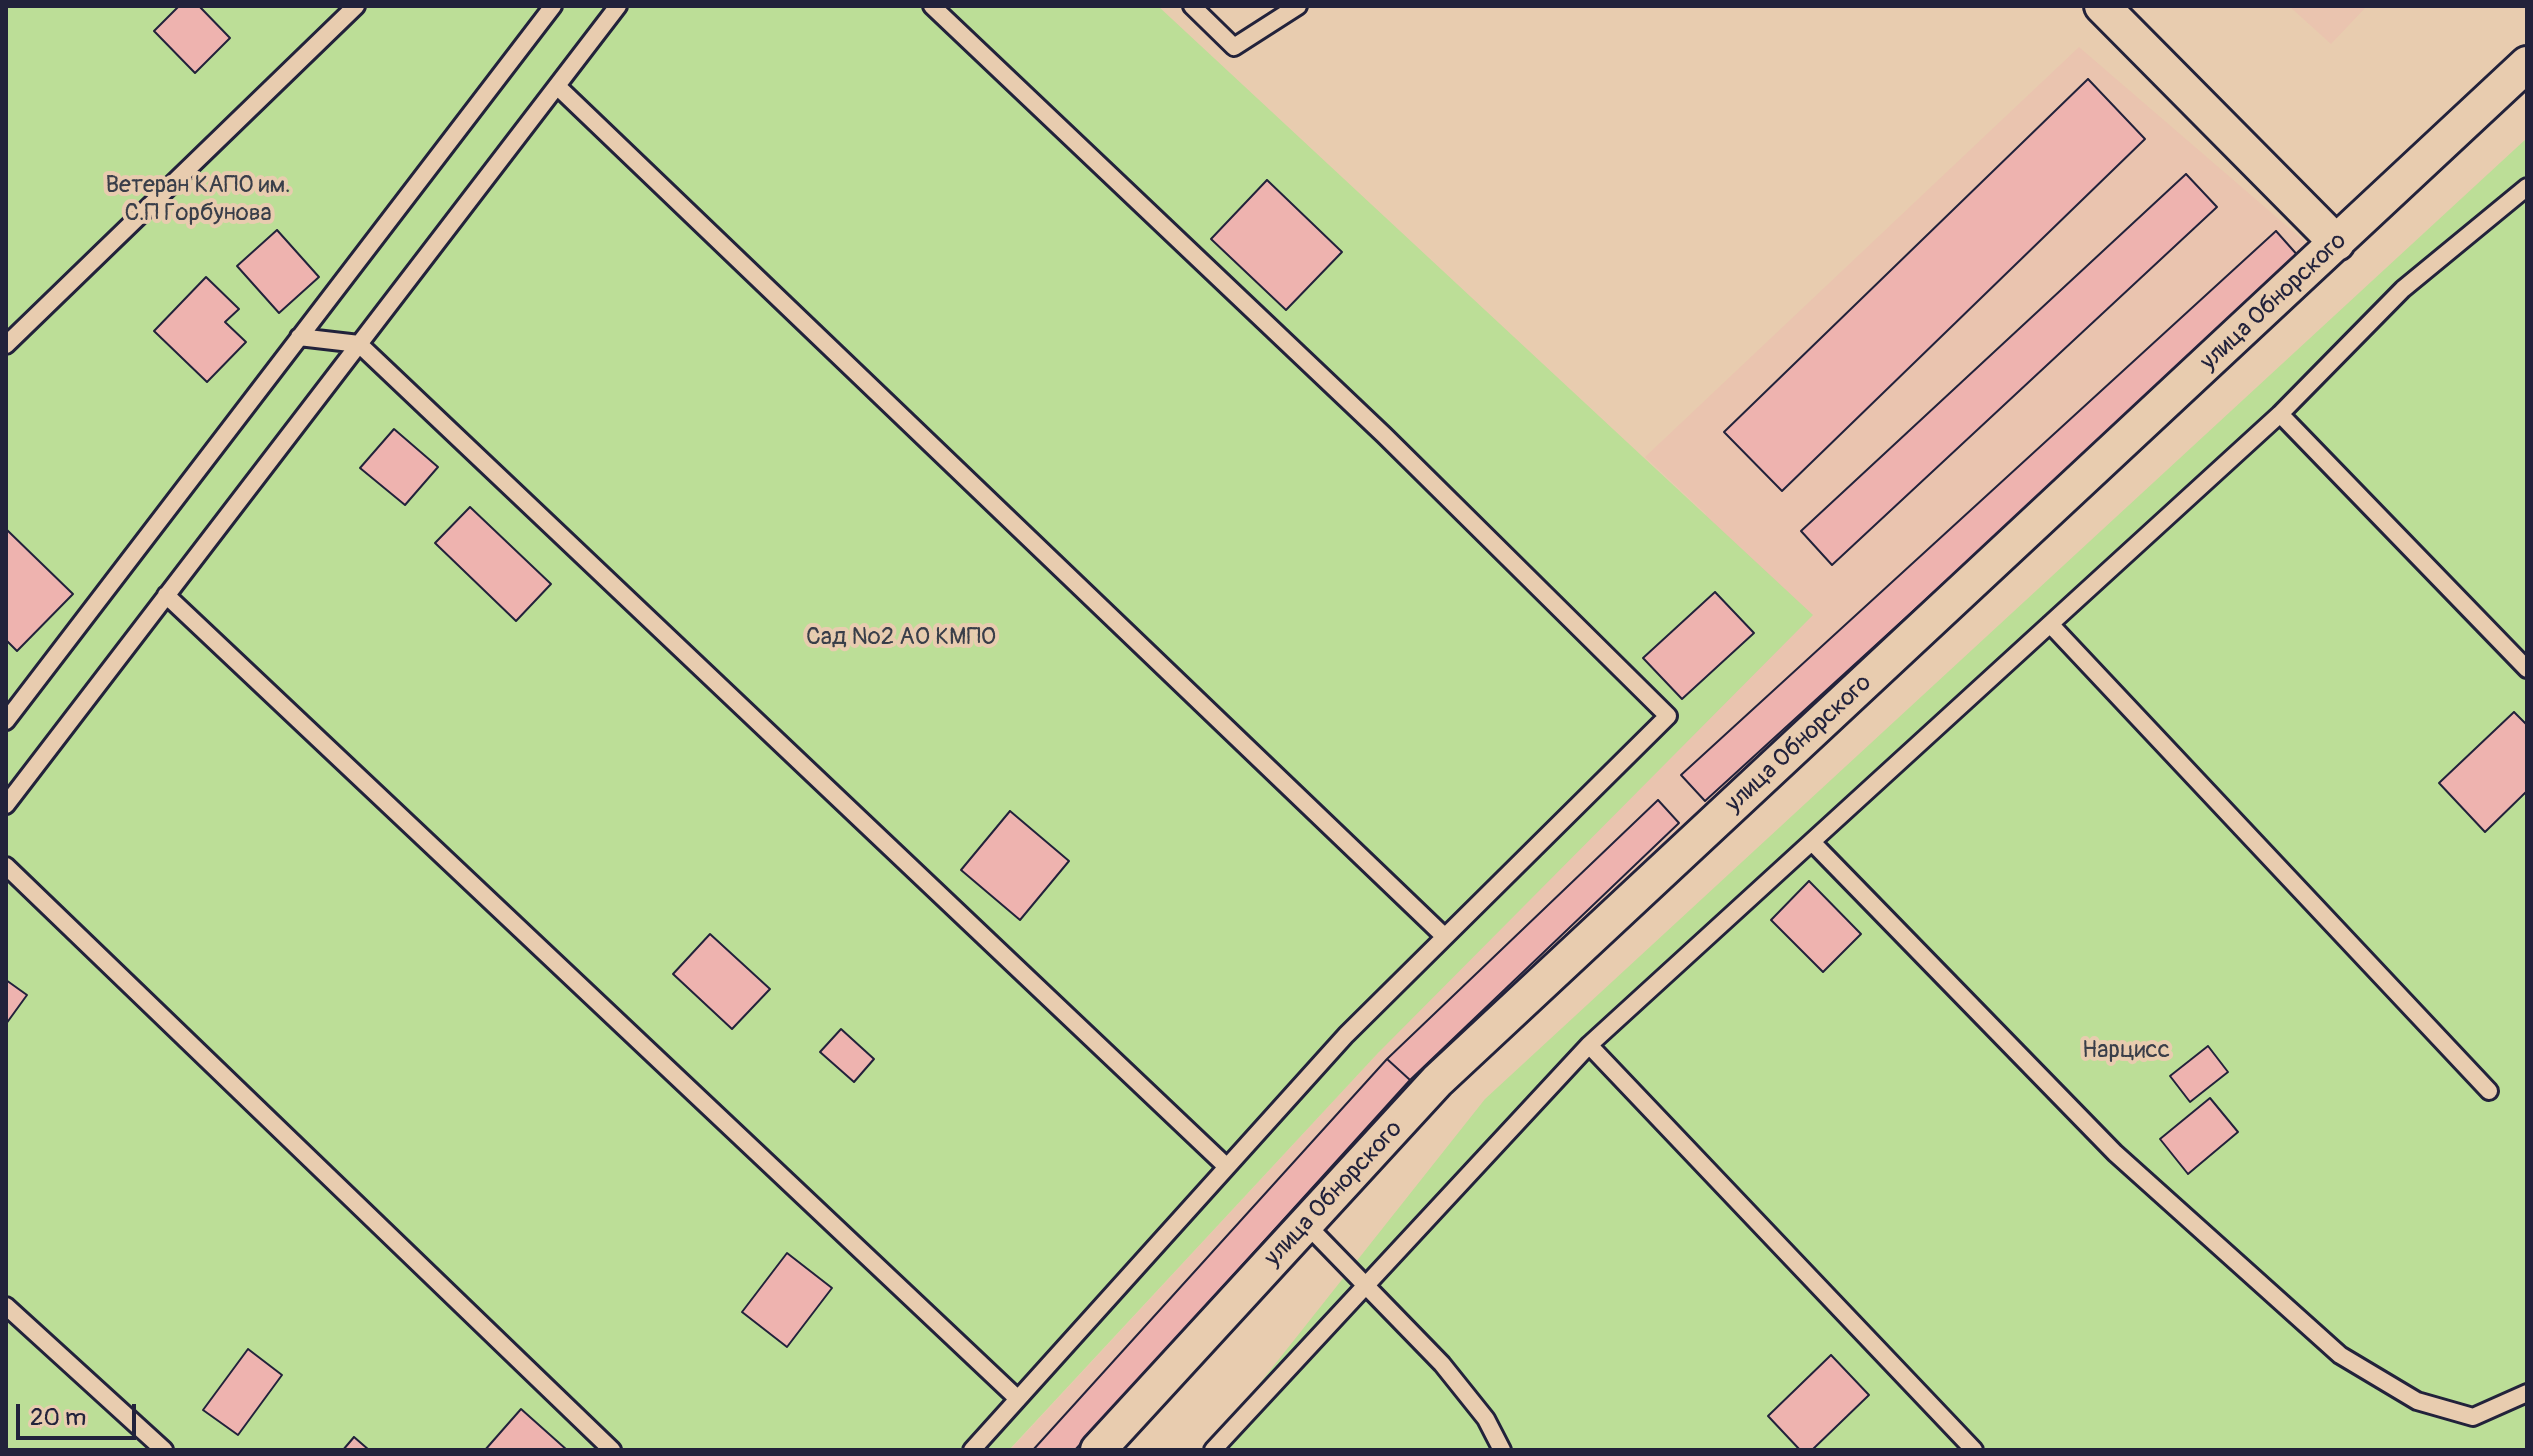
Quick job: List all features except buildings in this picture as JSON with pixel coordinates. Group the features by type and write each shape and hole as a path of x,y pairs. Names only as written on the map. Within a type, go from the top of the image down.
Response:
{"street":[{"path":"2102,6 2337,243"},
{"name":"улица Обнорского","path":"1098,1450 1437,1081 2527,64"}],"lane":[{"path":"6,345 356,6"},
{"path":"6,721 553,6"},
{"path":"6,805 618,6"},
{"path":"932,6 1384,435 1668,716 1346,1035 972,1450"},
{"path":"1192,6 1234,47 1298,6"},
{"path":"557,86 1445,937"},
{"path":"1213,1450 1589,1045 2280,414 2403,289 2526,190"},
{"path":"299,337 359,344 1227,1167"},
{"path":"2280,414 2527,669"},
{"path":"166,595 1018,1399"},
{"path":"2050,624 2489,1091"},
{"path":"1812,842 2115,1153 2340,1355 2417,1401 2473,1417 2527,1393"},
{"path":"6,866 612,1450"},
{"path":"1589,1045 1974,1450"},
{"path":"1306,1224 1442,1364 1486,1419 1502,1450"},
{"path":"6,1306 164,1450"}],"shaded area":[{"path":"2289,6 2367,6 2331,44"},
{"path":"2079,47 2317,252 1416,1083 1083,1450 1010,1450 1378,1053 1706,514 1645,457"}],"green space":[{"name":"Сад №2 АО КМПО","path":"6,6 1158,6 1813,615 1378,1053 1009,1450 6,1450"},
{"name":"Нарцисс","path":"2527,138 2527,1450 1207,1450 1485,1099"}],"park label":[{"name":"Ветеран КАПО им. С.П Горбунова","path":"198,200"}]}
